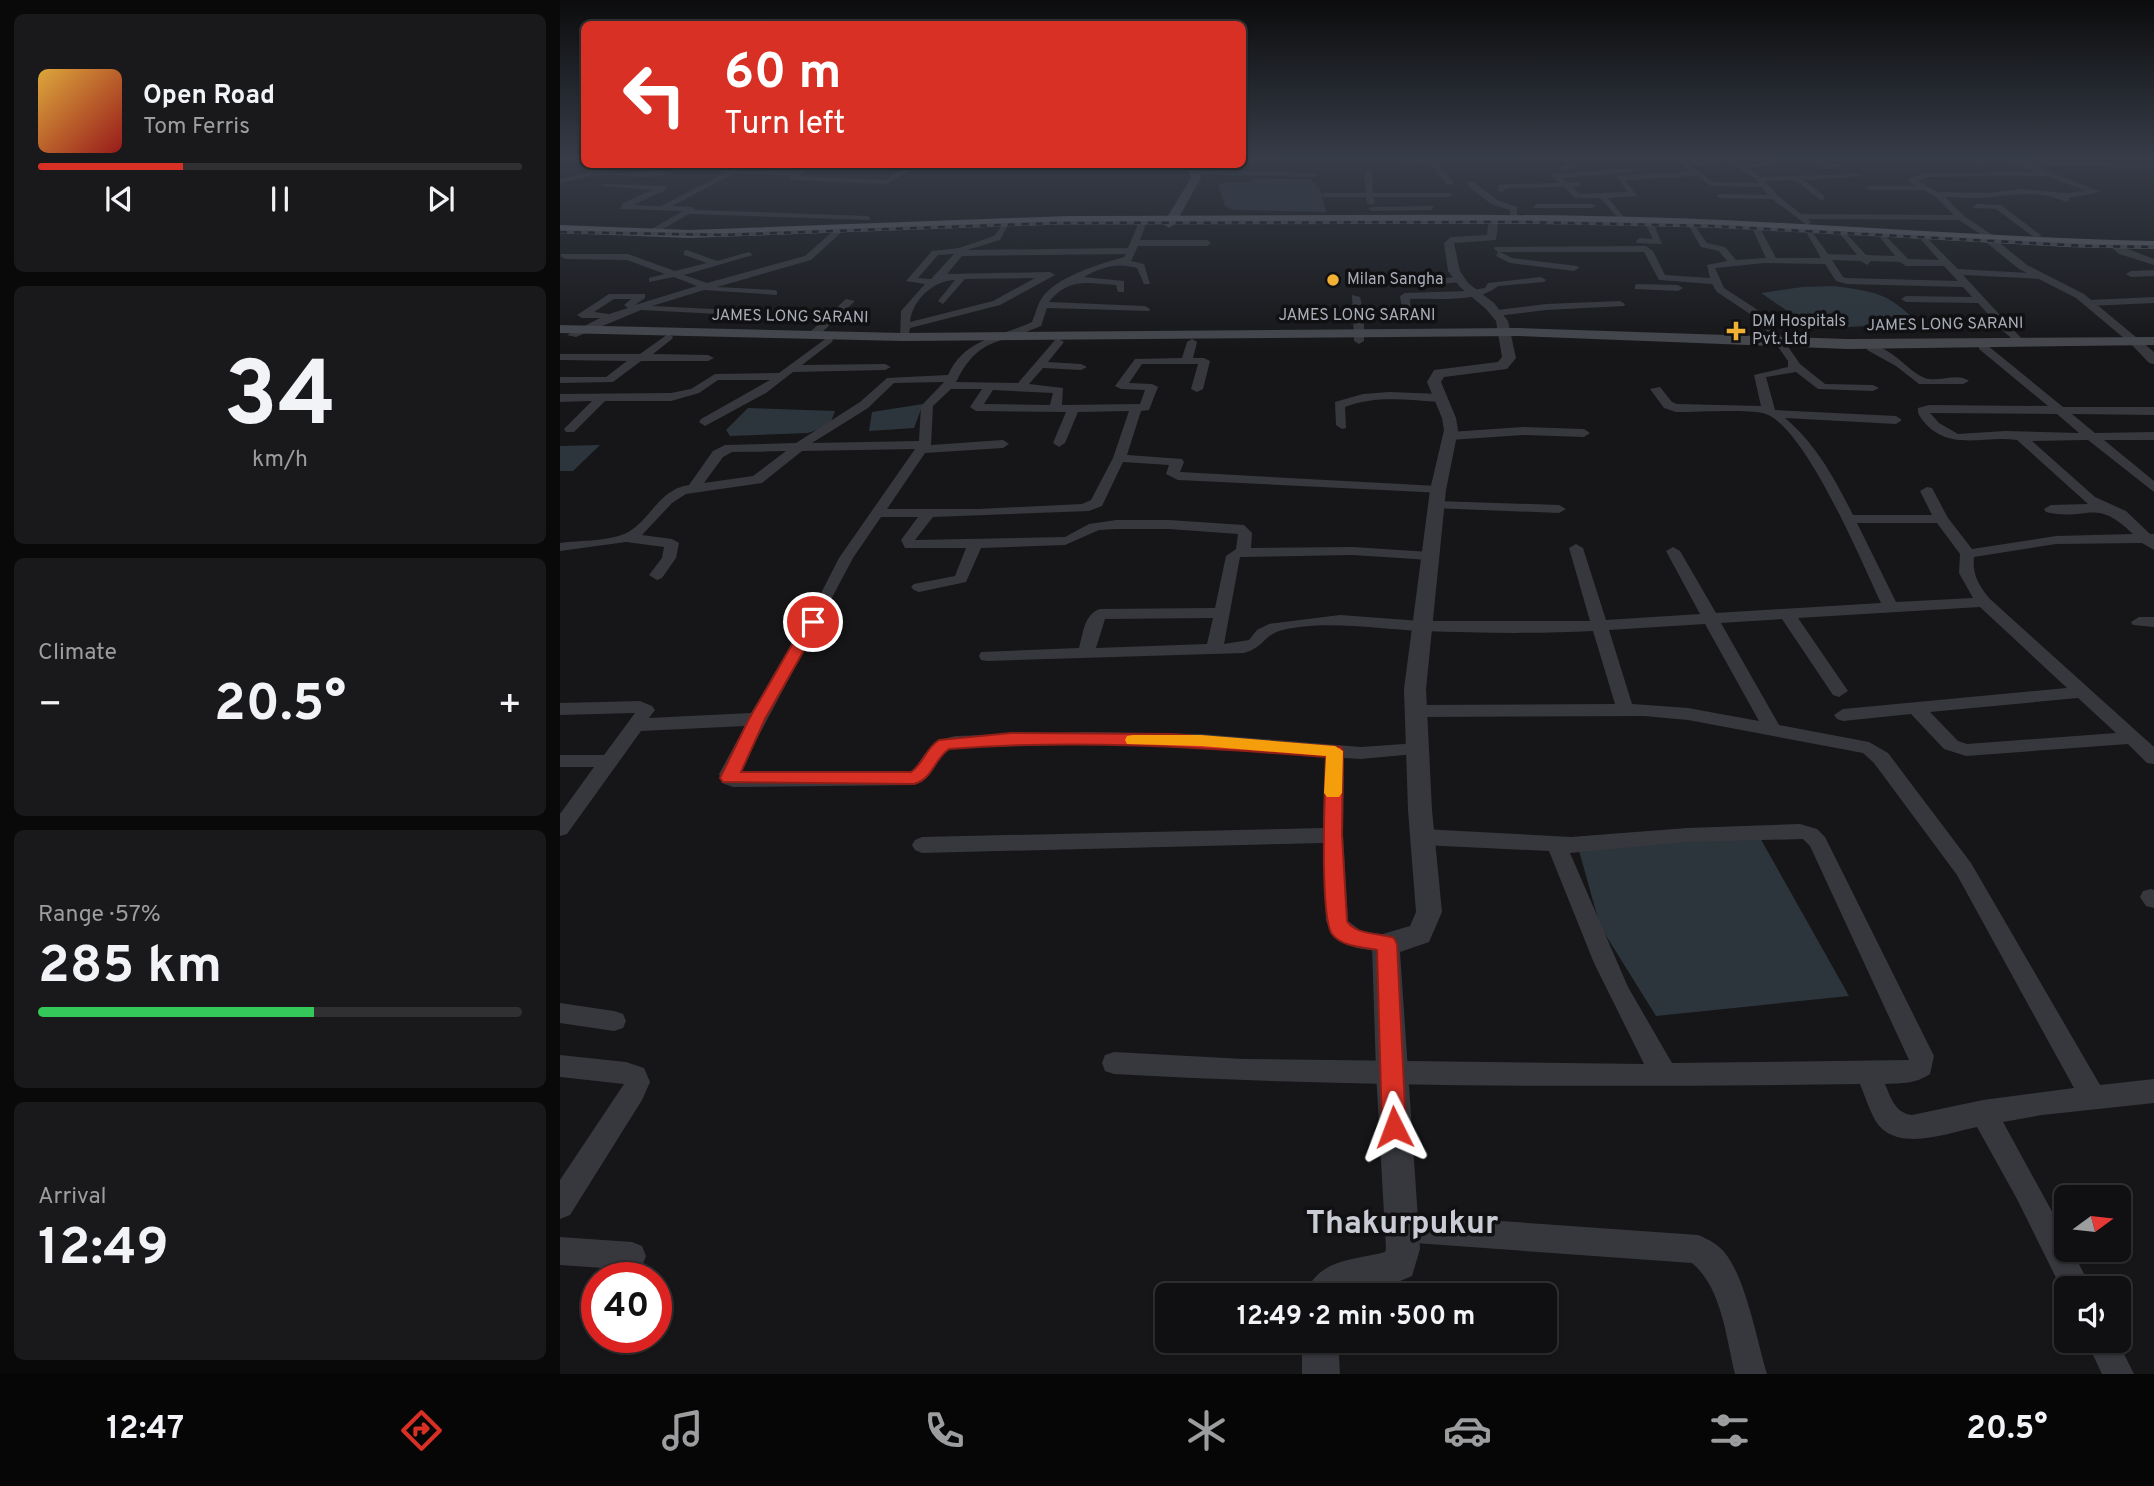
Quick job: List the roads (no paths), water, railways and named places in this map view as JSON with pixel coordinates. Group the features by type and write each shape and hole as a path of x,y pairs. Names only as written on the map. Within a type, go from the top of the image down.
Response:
{"highway":[{"path":"560,231 689,234 1129,222"},
{"path":"560,231 615,238 691,238 841,230 1160,222"},
{"path":"1443,222 1494,238 1651,226 1757,230 1776,228"},
{"path":"1647,222 1922,236"},
{"path":"1813,230 1883,236 1991,232 2153,254"},
{"path":"1991,232 2153,254"}],"main road":[{"name":"JAMES LONG SARANI","path":"569,332 821,338 904,331 992,339 1358,337"},
{"path":"569,332 668,337 992,339 1059,342 1507,335 1871,348 2147,344"},
{"name":"JAMES LONG SARANI","path":"1780,344 2021,345"}],"street":[{"path":"649,234 671,222"},
{"path":"1805,222 1813,230 1839,279 1964,284"},
{"path":"1971,222 1991,232"},
{"path":"1973,222 1991,232 2018,264 2089,303 2147,344 2154,360"},
{"path":"2011,222 2028,228"},
{"path":"2020,222 2038,236"},
{"path":"1142,224 1131,256 1123,261 1091,269 1049,296 1037,324 992,339 961,357 951,381 927,404 925,411 928,437 923,447 846,558 825,601 757,719 729,778 914,778 922,774 936,750 945,744 1011,739 1181,740 1335,751 1390,752 1418,749"},
{"path":"1640,242 1659,242 1651,226"},
{"path":"1003,227 996,238 967,246 960,252 906,311 904,331 1002,301 1030,287 1045,275"},
{"path":"1692,228 1704,245 1722,249 1734,263"},
{"path":"569,332 673,296 808,258 841,230"},
{"path":"1757,230 1773,257 1765,261"},
{"path":"1844,234 1882,282"},
{"path":"1883,236 1920,283"},
{"path":"1922,236 2021,345"},
{"path":"1494,238 1500,256 1510,260 1574,268"},
{"path":"1335,751 1333,835 1337,921 1340,930 1349,937 1387,944 1419,937 1426,928 1429,912 1415,711 1421,626 1438,497 1450,436 1450,418 1434,382 1439,373 1502,366 1510,358 1507,335 1497,313 1473,293 1454,271 1449,241 1494,238 1646,249 1662,278 1718,285 1763,318 1796,366 1822,387 1873,388"},
{"path":"1121,290 1121,283 1045,275 992,275 911,281 935,253 1207,243"},
{"path":"992,275 1003,252"},
{"path":"687,254 715,263"},
{"path":"652,280 749,254"},
{"path":"565,257 628,257 722,292 774,293"},
{"path":"1718,285 1710,267 1712,265 1864,258 1946,263"},
{"path":"1123,261 1141,266 1147,282"},
{"path":"1954,272 2042,276"},
{"path":"2131,274 2154,273"},
{"path":"943,301 962,277"},
{"path":"1427,282 1459,279"},
{"path":"1406,309 1405,296 1473,293 1489,290 1491,285 1497,283 1541,280"},
{"path":"1638,287 1718,285"},
{"path":"673,296 738,300"},
{"path":"1354,297 1359,314 1358,337"},
{"path":"1906,299 1979,300"},
{"path":"2089,303 2154,300"},
{"path":"705,422 762,391 785,372 821,338 850,301"},
{"path":"1497,313 1552,306 1620,304"},
{"path":"1043,306 1145,309"},
{"path":"625,311 753,314"},
{"path":"1929,324 2003,326"},
{"path":"560,380 609,380 668,337"},
{"path":"1021,387 1059,342"},
{"path":"1187,361 1192,342"},
{"path":"1983,347 2154,488"},
{"path":"1871,348 1900,364 1923,382 1963,381"},
{"path":"560,357 708,358"},
{"path":"1099,408 1104,399 1121,386 1139,361 1204,361 1197,389"},
{"path":"1040,365 1081,366"},
{"path":"1796,366 1794,369 1760,375 1770,411 1798,435 1828,478 1891,607"},
{"path":"560,398 685,395 710,379 721,377 885,367"},
{"path":"626,538 639,531 673,494 694,487 742,484 757,480 800,446 864,405 891,380 951,381 1059,390 1055,409"},
{"path":"990,386 976,407 1145,407 1152,387 1121,386"},
{"path":"1657,389 1671,407 1896,420"},
{"path":"1342,425 1339,405 1347,401 1391,397 1440,398"},
{"path":"570,429 601,399"},
{"path":"877,513 1084,508 1097,503 1119,458 1136,407"},
{"path":"1059,443 1074,408"},
{"path":"2153,436 1950,438 1936,430 1922,411 2154,411"},
{"path":"1450,436 1523,431 1584,433"},
{"path":"2021,437 2090,500 2121,514 2151,540"},
{"path":"694,487 723,450 800,446 923,447 1003,444"},
{"path":"1119,458 1178,462 1173,474 1178,476 1559,509"},
{"path":"1927,491 1941,519 1968,554"},
{"path":"2051,509 2106,508"},
{"path":"929,513 908,540 910,545 1065,541 1076,539 1087,530 1100,526 1239,527 1245,533 1243,552"},
{"path":"1848,519 1941,519"},
{"path":"560,547 626,538 672,543 669,558 657,575"},
{"path":"1968,554 2056,540 2151,540"},
{"path":"919,587 961,579 975,544"},
{"path":"1576,548 1625,709"},
{"path":"1215,648 1233,556 1243,552 1296,554 1353,551 1430,556"},
{"path":"1673,551 1773,730"},
{"path":"1968,554 1964,561 1969,581 1984,602 2154,758"},
{"path":"987,656 1250,647 1262,634 1275,627 1320,621 1365,620 1421,626 1601,626 1984,602"},
{"path":"1086,653 1095,620 1100,614 1220,613"},
{"path":"1788,615 1839,691"},
{"path":"1843,715 2080,692"},
{"path":"1915,708 1951,745 1966,750 2132,738"},
{"path":"560,709 646,710 562,825"},
{"path":"1415,711 1625,709 1688,714 1869,748 1881,758 1964,869 2093,1097"},
{"path":"636,725 757,719"},
{"path":"560,761 611,761"},
{"path":"1114,1063 1244,1070 1664,1075 1912,1072 1921,1066 1922,1056 1852,908 1818,842 1810,834 1800,831 1687,835 1630,842 1557,845 1423,837"},
{"path":"922,845 1229,835 1333,835"},
{"path":"1557,845 1586,922 1636,1031 1664,1075"},
{"path":"1329,1283 1344,1277 1386,1271 1400,1264 1402,1249 1391,1072 1387,944"},
{"path":"560,1013 614,1021"},
{"path":"560,1066 626,1073 635,1076 637,1082 634,1092 560,1205"},
{"path":"1868,1073 1885,1113 1896,1125 1912,1127 1983,1112 2154,1091"},
{"path":"1983,1112 2027,1189 2070,1276"},
{"path":"1401,1228 1698,1249 1715,1263 1726,1284 1751,1374"},
{"path":"560,1251 632,1256"},
{"path":"1320,1353 1321,1374"},
{"path":"2108,1353 2118,1374"}],"railway":[{"path":"560,232 723,235 1054,223 1465,222"},
{"path":"1527,222 1712,226 2086,246 2154,247"}],"place":[{"name":"Milan Sangha","path":"1333,280"},
{"name":"DM Hospitals Pvt. Ltd","path":"1736,331"}],"district":[{"name":"Thakurpukur","path":"1402,1225"}]}
